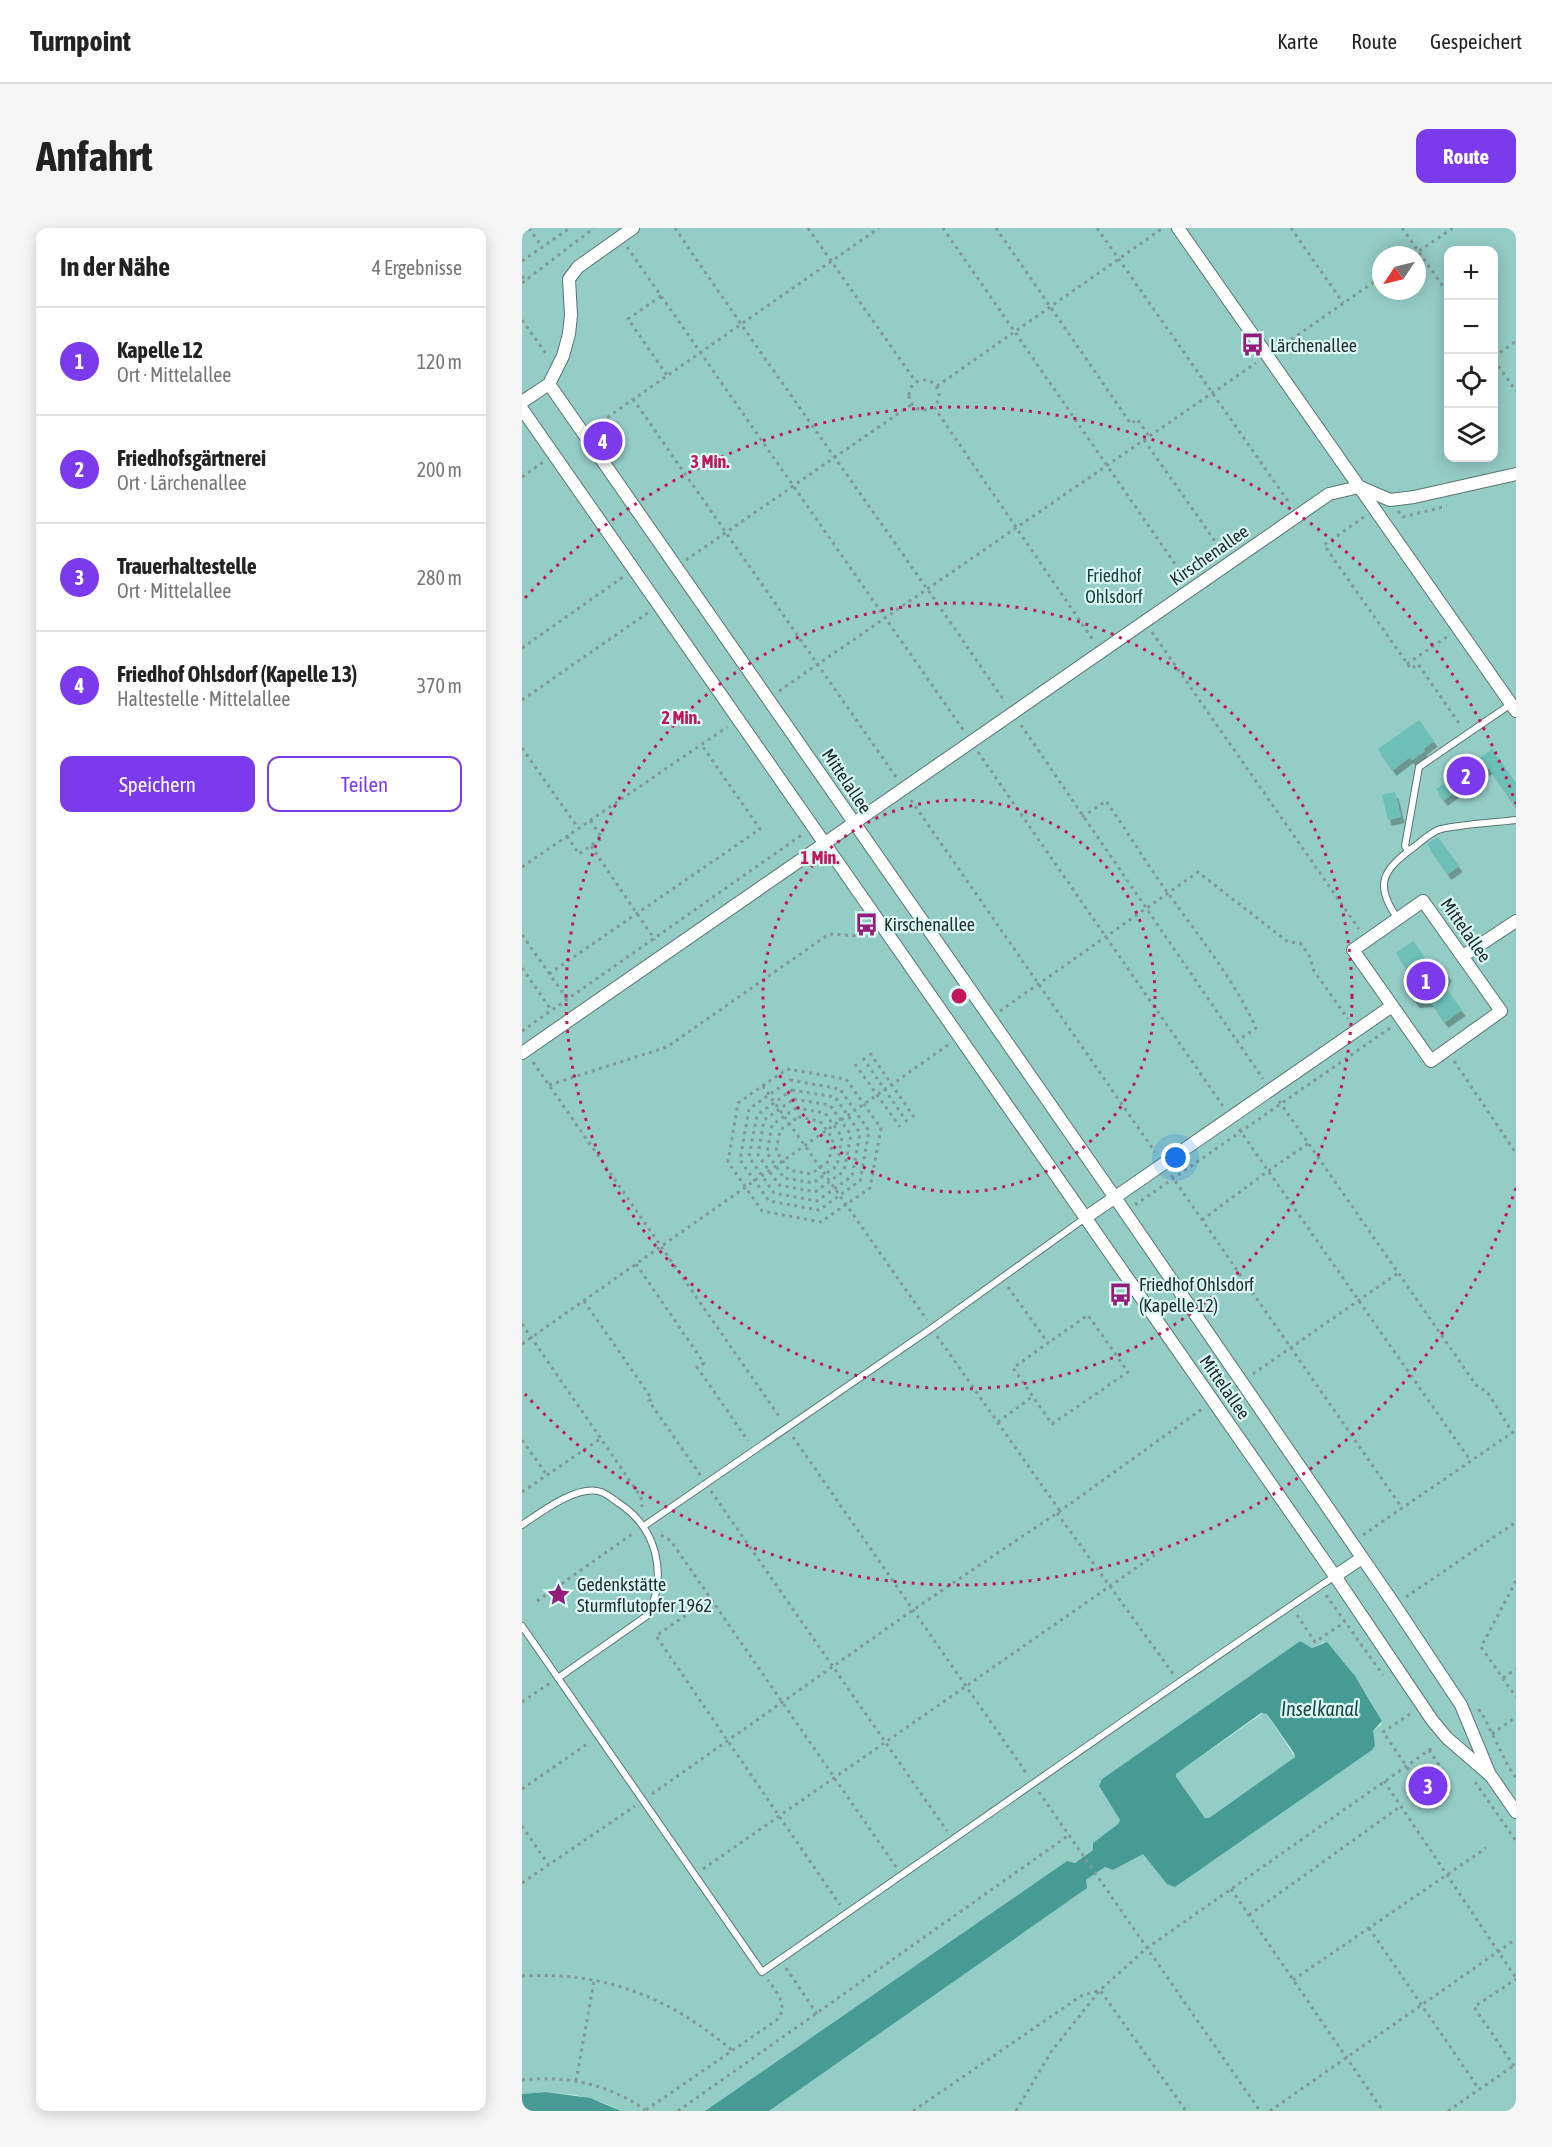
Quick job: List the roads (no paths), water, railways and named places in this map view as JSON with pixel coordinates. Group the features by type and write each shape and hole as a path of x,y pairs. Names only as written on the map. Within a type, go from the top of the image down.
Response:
{"street":[{"path":"522,402 549,384 567,346 571,315 569,279 578,267 633,228"},
{"path":"1178,228 1514,708"},
{"name":"Mittelallee","path":"549,384 1125,1212 1394,1604 1461,1705 1491,1776"},
{"name":"Mittelallee","path":"522,409 1335,1576 1432,1720 1447,1738 1491,1776 1516,1812"},
{"path":"1359,487 1390,500 1414,497 1516,474"},
{"name":"Kirschenallee","path":"524,1052 1329,494 1359,487"},
{"name":"Mittelallee","path":"1423,901 1501,1011 1431,1061 1353,950 1398,919 1423,901"},
{"path":"1463,956 1516,921"},
{"path":"1086,1218 1392,1006"},
{"path":"1335,1576 1362,1558"}],"lane":[{"path":"1408,851 1405,846 1419,767 1467,734 1514,708"},
{"path":"1398,919 1387,904 1383,881 1387,870 1396,860 1439,830 1516,820"},
{"path":"644,1526 932,1328 1086,1218"},
{"path":"522,1524 553,1504 576,1493 601,1491 625,1507 644,1526 656,1550 658,1577 656,1599 648,1615 558,1678"},
{"path":"522,1626 762,1972 1178,1682 1335,1576"}],"water":[{"name":"Inselkanal","path":"1300,1641 1312,1648 1327,1642 1355,1676 1382,1721 1373,1731 1375,1745 1372,1750 1175,1887 1167,1884 1143,1854 1113,1870 1105,1867 1086,1880 1087,1888 769,2111 705,2111 1067,1861 1075,1863 1093,1850 1093,1843 1120,1820 1099,1786 1102,1779","holes":["1261,1713 1267,1714 1295,1757 1209,1818 1205,1818 1176,1774"]},
{"path":"546,2092 590,2098 621,2111 522,2111 522,2094"}],"place":[{"name":"Lärchenallee","path":"1252,345"},
{"name":"Friedhof Ohlsdorf (Kapelle 13)","path":"603,441"},
{"name":"Friedhofsgärtnerei","path":"1466,776"},
{"name":"Kirschenallee","path":"866,924"},
{"name":"Kapelle 12","path":"1426,981"},
{"name":"Friedhof Ohlsdorf (Kapelle 12)","path":"1121,1294"},
{"name":"Gedenkstätte Sturmflutopfer 1962","path":"559,1594"},
{"name":"Trauerhaltestelle","path":"1428,1786"}],"park label":[{"name":"Friedhof Ohlsdorf","path":"1114,585"}]}
